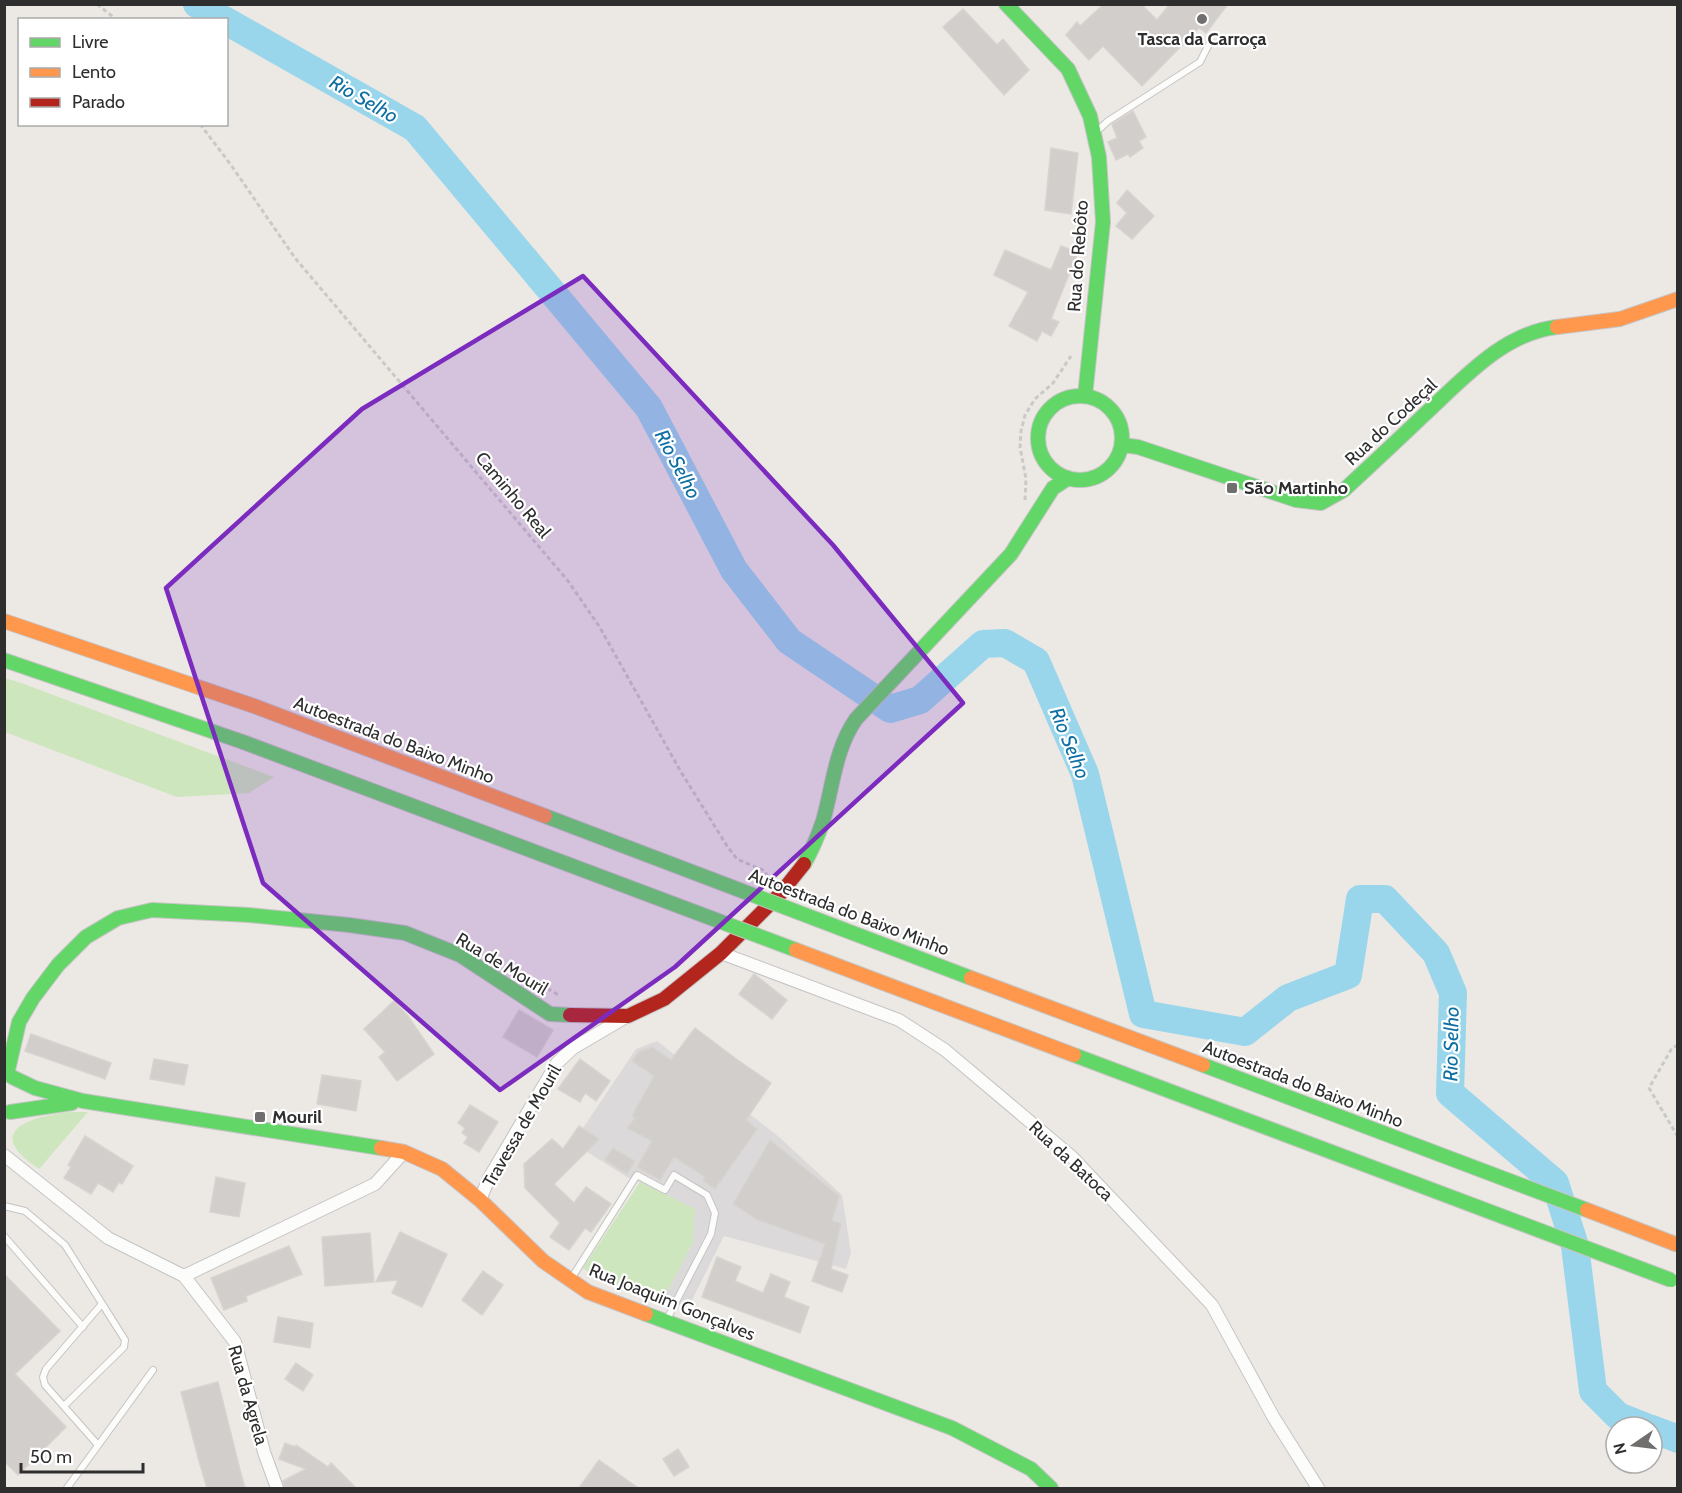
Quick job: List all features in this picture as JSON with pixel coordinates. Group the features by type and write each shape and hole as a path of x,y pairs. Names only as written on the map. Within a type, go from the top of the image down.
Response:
{"main road":[{"name":"Rua do Rebôto","path":"1006,4 1068,69 1090,116 1099,157 1103,222 1085,396"},
{"name":"Rua do Codeçal","path":"1122,445 1138,447 1296,500 1321,503 1344,490 1476,367 1509,343 1546,328 1620,319 1677,299"},
{"path":"1085,396 1109,407 1117,418 1122,432 1122,445 1117,459 1108,470 1095,478 1081,481 1066,479 1046,465 1038,447 1038,429 1042,417 1050,407 1066,398 1085,396"},
{"name":"Rua de Mouril","path":"7,1116 14,1095 8,1071 19,1022 33,998 58,965 86,937 118,918 152,910 260,916 405,933 460,955 550,1014 628,1016 664,999 721,952 780,894 800,870 815,844 823,821 846,733 856,719 1011,554 1053,488 1066,479"},
{"name":"Autoestrada do Baixo Minho","path":"4,621 254,706 1677,1245"},
{"path":"4,660 243,742 1675,1282"},
{"name":"Rua de Mouril","path":"4,1033 19,1022"},
{"path":"8,1071 35,1088 83,1101"},
{"path":"7,1116 83,1101"},
{"name":"Rua Joaquim Gonçalves","path":"83,1101 404,1152 442,1169 480,1200 543,1260 588,1292 952,1428 1031,1469 1051,1488"}],"street":[{"name":"Rua da Batoca","path":"721,952 899,1020 945,1050 1072,1157 1212,1305 1274,1418 1318,1488"},
{"name":"Travessa de Mouril","path":"480,1200 489,1179 557,1063 573,1048 628,1016"},
{"path":"184,1276 375,1184 404,1152"},
{"name":"Rua da Agrela","path":"6,1154 108,1238 184,1276 235,1342 264,1452 277,1488"}],"lane":[{"path":"1094,133 1200,62 1208,46"},
{"path":"571,1280 638,1175 665,1190 674,1175 707,1195 715,1213 711,1234 666,1321"},
{"path":"4,1206 25,1211 65,1245 125,1340 124,1347 64,1406"},
{"path":"4,1236 83,1328"},
{"path":"98,1445 45,1385 44,1377 46,1370 101,1305"},
{"path":"67,1488 153,1370"}],"path":[{"path":"97,4 114,18"},
{"name":"Caminho Real","path":"202,126 295,258 568,581 598,626 687,782 727,846 736,859 765,871 771,886 780,894"},
{"path":"1025,500 1026,479 1020,447 1020,431 1025,415 1035,399 1053,383 1073,349"},
{"path":"1677,1045 1672,1048 1649,1088 1677,1137"}],"highlighted area":[{"path":"583,276 833,545 963,703 675,967 500,1090 263,883 166,588 362,409"}],"shaded area":[{"path":"657,1041 779,1137 842,1195 851,1253 846,1269 724,1236 688,1308 663,1300 693,1242 640,1182 627,1177 573,1143 636,1049"}],"green space":[{"path":"5,678 274,777 249,793 177,797 5,732"},
{"path":"69,1112 88,1112 39,1169 15,1147 13,1138 15,1131 31,1120"},
{"path":"640,1182 695,1209 693,1242 663,1300 595,1277 583,1268"}],"building":[{"path":"1104,4 1141,4 1157,20 1170,4 1228,4 1206,33 1199,28 1142,86 1103,46 1089,60 1066,35 1077,22 1080,26"},
{"path":"963,9 997,45 1003,39 1029,70 1004,95 943,27"},
{"path":"1133,111 1146,137 1139,141 1143,148 1130,157 1128,154 1116,160 1108,142 1117,138 1112,124"},
{"path":"1051,148 1078,153 1071,214 1045,210"},
{"path":"1127,190 1154,216 1132,239 1116,226 1127,213 1117,203"},
{"path":"1061,246 1078,252 1051,319 1059,322 1051,336 1042,331 1037,341 1009,326 1028,292 994,275 1005,250 1051,270"},
{"path":"754,974 787,1000 772,1019 739,994"},
{"path":"394,1001 408,1016 434,1054 397,1081 379,1057 385,1052 364,1029"},
{"path":"519,1010 553,1030 537,1057 503,1037"},
{"path":"695,1028 771,1083 746,1120 757,1129 715,1189 703,1181 705,1177 674,1157 660,1180 637,1167 652,1141 627,1128 635,1118 632,1116 654,1076 632,1061 639,1052 652,1047 671,1060"},
{"path":"31,1034 111,1063 105,1079 25,1051"},
{"path":"154,1059 188,1065 184,1085 150,1079"},
{"path":"580,1059 610,1081 596,1101 585,1093 580,1102 558,1089"},
{"path":"322,1075 361,1081 356,1111 317,1104"},
{"path":"470,1105 498,1122 479,1152 464,1143 468,1137 462,1133 465,1128 458,1123"},
{"path":"579,1126 599,1139 554,1184 574,1203 586,1187 611,1204 591,1232 585,1228 569,1250 550,1237 560,1223 525,1188 524,1164 552,1139 563,1149"},
{"path":"85,1136 133,1166 122,1184 119,1182 113,1192 98,1183 91,1194 64,1178 71,1167 68,1165"},
{"path":"770,1140 839,1196 832,1221 841,1223 831,1269 848,1275 842,1292 812,1281 825,1244 756,1219 733,1204"},
{"path":"613,1148 635,1161 627,1174 605,1160"},
{"path":"216,1177 245,1183 239,1217 210,1212"},
{"path":"400,1232 447,1254 422,1307 392,1293 398,1280 376,1282"},
{"path":"370,1233 374,1282 325,1286 322,1237"},
{"path":"289,1246 302,1274 246,1296 247,1301 224,1310 211,1278"},
{"path":"717,1257 741,1267 735,1281 763,1293 771,1274 790,1282 784,1297 809,1307 800,1333 702,1297"},
{"path":"483,1271 503,1285 482,1315 462,1300"},
{"path":"4,1274 60,1331 15,1374 66,1427 18,1475 4,1461"},
{"path":"278,1317 313,1323 310,1348 274,1342"},
{"path":"296,1363 313,1375 303,1391 285,1379"},
{"path":"218,1382 245,1488 207,1488 181,1392"},
{"path":"285,1443 295,1447 296,1445 328,1467 331,1463 356,1488 285,1488 283,1481 306,1469 279,1459"},
{"path":"678,1449 689,1467 674,1476 663,1459"},
{"path":"599,1460 638,1488 579,1488"}],"waterway":[{"name":"Rio Selho","path":"197,4 221,18"},
{"name":"Rio Selho","path":"228,22 415,128 649,408 734,570 789,641 890,709 920,700 983,644 1005,643 1036,661 1085,774 1143,1014 1245,1032 1288,998 1348,975 1360,899 1385,899 1436,953 1453,993 1450,1093 1555,1183 1575,1246 1593,1391 1617,1415"},
{"name":"Rio Selho","path":"1664,1434 1678,1439"}],"traffic: fast":[{"path":"1006,4 1068,69 1090,116 1099,157 1103,222 1085,396"},
{"path":"1122,445 1138,447 1296,500 1321,503 1344,490 1454,386 1485,360 1519,338 1557,327"},
{"path":"1072,396 1088,396 1104,403 1115,414 1122,430 1122,438 1119,454 1110,468 1088,480 1072,480 1056,473 1045,462 1038,446 1038,430 1045,414 1056,403 1072,396"},
{"path":"804,864 823,821 843,743 856,719 1011,554 1053,488 1067,479"},
{"path":"4,660 243,742"},
{"path":"243,742 796,950"},
{"path":"545,816 971,978"},
{"path":"8,1070 19,1022 33,998 58,965 86,937 118,918 152,910 249,915 405,933 460,955 550,1014 570,1015"},
{"path":"1074,1055 1671,1280"},
{"path":"1203,1065 1587,1210"},
{"path":"12,1077 35,1088 83,1101 381,1148"},
{"path":"10,1112 72,1103"},
{"path":"646,1314 952,1428 1031,1469 1051,1488"}],"traffic: slow":[{"path":"1557,327 1620,319 1678,299"},
{"path":"4,621 254,706"},
{"path":"254,706 545,816"},
{"path":"796,950 1074,1055"},
{"path":"971,978 1203,1065"},
{"path":"381,1148 404,1152 442,1169 480,1200 543,1261 588,1292 646,1314"},
{"path":"1587,1210 1678,1245"}],"traffic: jam":[{"path":"570,1015 628,1016 664,999 721,953 780,894 804,864"}],"place":[{"name":"Tasca da Carroça","path":"1202,19"},
{"name":"São Martinho","path":"1232,488"},
{"name":"Mouril","path":"260,1117"}]}
